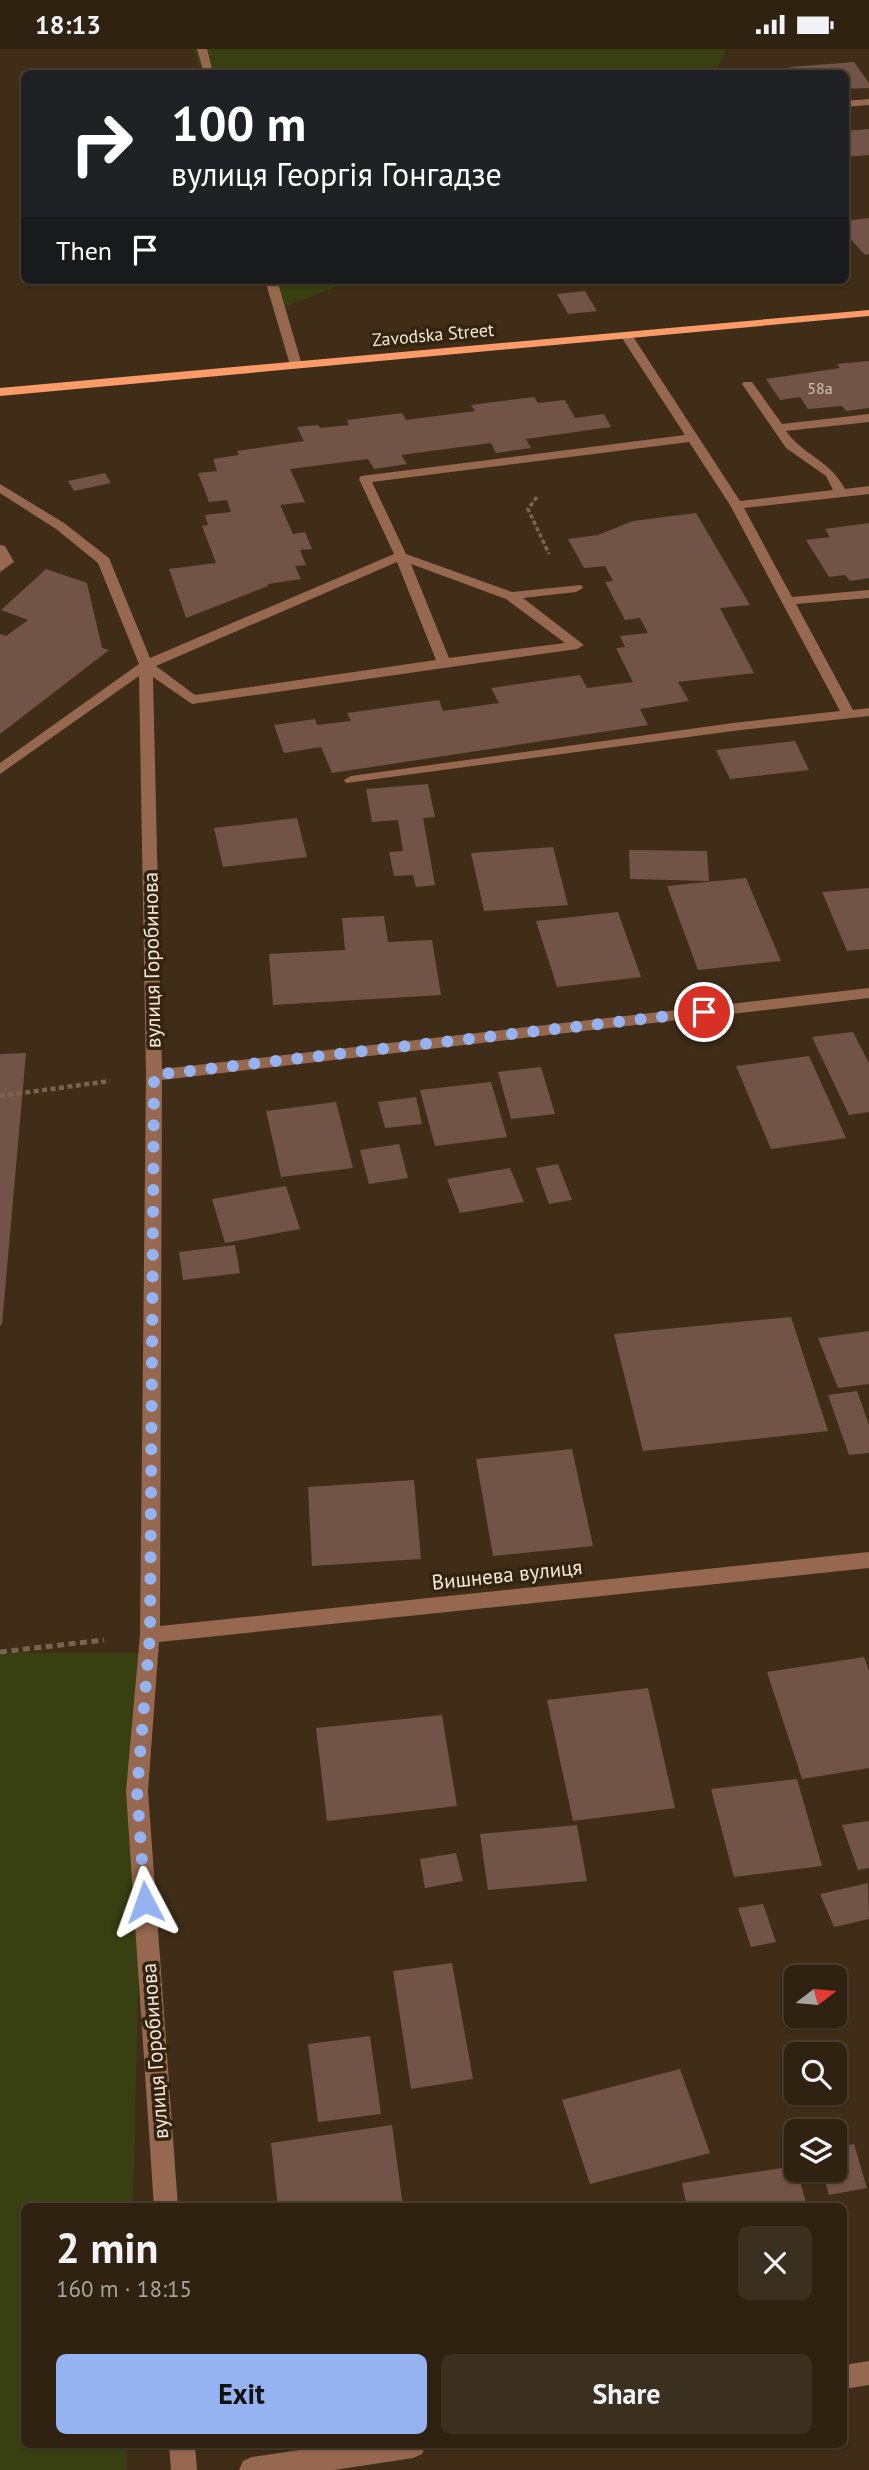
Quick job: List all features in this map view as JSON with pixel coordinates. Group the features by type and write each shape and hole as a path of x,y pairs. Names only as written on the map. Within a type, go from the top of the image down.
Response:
{"main road":[{"name":"Zavodska Street","path":"0,392 869,313"}],"street":[{"path":"202,49 208,70"},
{"path":"849,104 869,102"},
{"path":"272,284 296,365"},
{"path":"626,335 736,505 848,713"},
{"path":"748,384 790,445 831,474 841,493"},
{"path":"779,428 869,418"},
{"path":"444,663 401,556 365,479 694,439"},
{"path":"0,488 60,526 104,561 146,666 192,700 577,645 511,596 401,556 146,666 0,770"},
{"path":"736,505 869,490"},
{"path":"0,549 8,562 0,568"},
{"path":"511,596 571,589"},
{"path":"786,601 869,594"},
{"name":"вулиця Горобинова","path":"146,666 154,1075 150,1635 137,1791 166,2203"},
{"path":"351,780 869,712"},
{"path":"154,1075 869,993"},
{"name":"Вишнева вулиця","path":"150,1635 869,1560"},
{"path":"847,2378 869,2374"},
{"path":"183,2448 184,2470"},
{"path":"252,2470 395,2448"}],"path":[{"path":"569,454 528,509 571,589"},
{"path":"0,1095 154,1075"},
{"path":"0,1652 150,1635"}],"green space":[{"path":"193,49 726,49 716,70 201,70"},
{"path":"276,284 344,284 284,307"},
{"path":"0,1653 146,1653 133,2203 21,2203 21,2448 127,2448 127,2470 0,2470"}],"building":[{"path":"854,62 869,83 869,88 849,89 849,70 792,70 790,67"},
{"path":"869,129 869,155 849,157 849,131"},
{"path":"869,218 869,254 865,255 849,237 849,220"},
{"path":"585,291 597,311 568,314 557,294"},
{"path":"869,361 869,408 846,411 842,406 808,409 800,397 780,400 766,379 840,368 837,364"},
{"path":"534,397 538,403 565,400 575,418 604,414 611,427 526,439 531,448 496,453 491,443 401,455 407,464 374,469 368,459 290,469 305,502 280,505 293,534 305,532 312,549 300,550 306,565 295,566 301,579 268,584 186,618 169,569 216,563 202,526 208,525 205,515 231,512 227,500 209,502 198,473 217,471 213,459 239,455 237,451 304,441 297,427 349,425 347,420 402,413 406,420 475,411 471,405"},
{"path":"105,473 111,483 74,491 68,481"},
{"path":"696,513 750,605 720,608 754,673 678,682 689,701 640,709 648,725 332,773 321,747 284,753 274,725 315,719 317,725 351,721 347,713 439,700 443,711 499,703 491,688 580,675 587,688 633,682 616,648 625,647 620,636 648,633 640,618 625,620 605,582 613,581 605,566 584,568 568,539 598,535 633,521"},
{"path":"869,523 869,578 850,581 845,575 829,577 806,540 830,537 825,529"},
{"path":"46,569 87,583 102,648 109,650 0,734 0,634 6,636 28,620 1,610"},
{"path":"795,741 809,770 730,779 716,750"},
{"path":"428,784 435,817 423,818 435,885 416,887 413,875 394,876 389,852 403,851 398,820 372,822 366,789"},
{"path":"297,818 307,857 223,867 214,828"},
{"path":"553,847 568,905 484,911 471,853"},
{"path":"629,850 707,851 709,881 630,879"},
{"path":"746,878 781,961 698,970 667,886"},
{"path":"869,888 869,949 847,951 822,892"},
{"path":"618,912 641,977 557,987 536,921"},
{"path":"384,916 388,942 432,940 441,995 273,1005 269,954 345,950 342,918"},
{"path":"853,1032 869,1063 869,1112 849,1115 812,1037"},
{"path":"26,1053 2,1325 0,1325 0,1054"},
{"path":"809,1056 846,1138 771,1149 736,1066"},
{"path":"541,1067 555,1114 511,1119 498,1072"},
{"path":"491,1082 507,1137 435,1146 420,1090"},
{"path":"416,1097 422,1124 385,1128 378,1102"},
{"path":"336,1102 353,1168 281,1177 266,1111"},
{"path":"399,1144 408,1178 369,1184 360,1150"},
{"path":"558,1164 572,1200 549,1204 536,1168"},
{"path":"510,1168 524,1202 460,1213 447,1179"},
{"path":"286,1186 300,1229 225,1243 212,1199"},
{"path":"235,1245 240,1273 183,1280 179,1252"},
{"path":"791,1317 828,1431 643,1451 614,1334"},
{"path":"869,1331 869,1384 838,1388 818,1338"},
{"path":"857,1391 869,1425 869,1453 849,1455 828,1395"},
{"path":"572,1449 593,1546 493,1556 476,1459"},
{"path":"414,1480 421,1559 312,1566 308,1487"},
{"path":"864,1657 869,1671 869,1768 802,1779 767,1672"},
{"path":"648,1688 675,1808 573,1821 547,1700"},
{"path":"442,1715 457,1806 327,1821 316,1728"},
{"path":"797,1779 822,1866 734,1877 711,1789"},
{"path":"869,1821 869,1868 858,1870 842,1825"},
{"path":"577,1825 587,1881 488,1890 480,1834"},
{"path":"456,1853 463,1881 425,1888 420,1859"},
{"path":"868,1883 869,1919 834,1927 820,1894"},
{"path":"763,1904 776,1942 751,1947 738,1908"},
{"path":"452,1963 473,2079 411,2089 393,1971"},
{"path":"370,2036 381,2114 318,2122 308,2044"},
{"path":"680,2069 710,2153 590,2184 562,2100"},
{"path":"392,2125 402,2203 278,2203 271,2143"},
{"path":"854,2144 867,2188 829,2195 825,2182 847,2182 847,2145"},
{"path":"784,2168 784,2182 800,2182 806,2203 686,2203 682,2183"}],"route":[{"path":"145,1902 137,1791 150,1635 154,1075 704,1012"}]}
